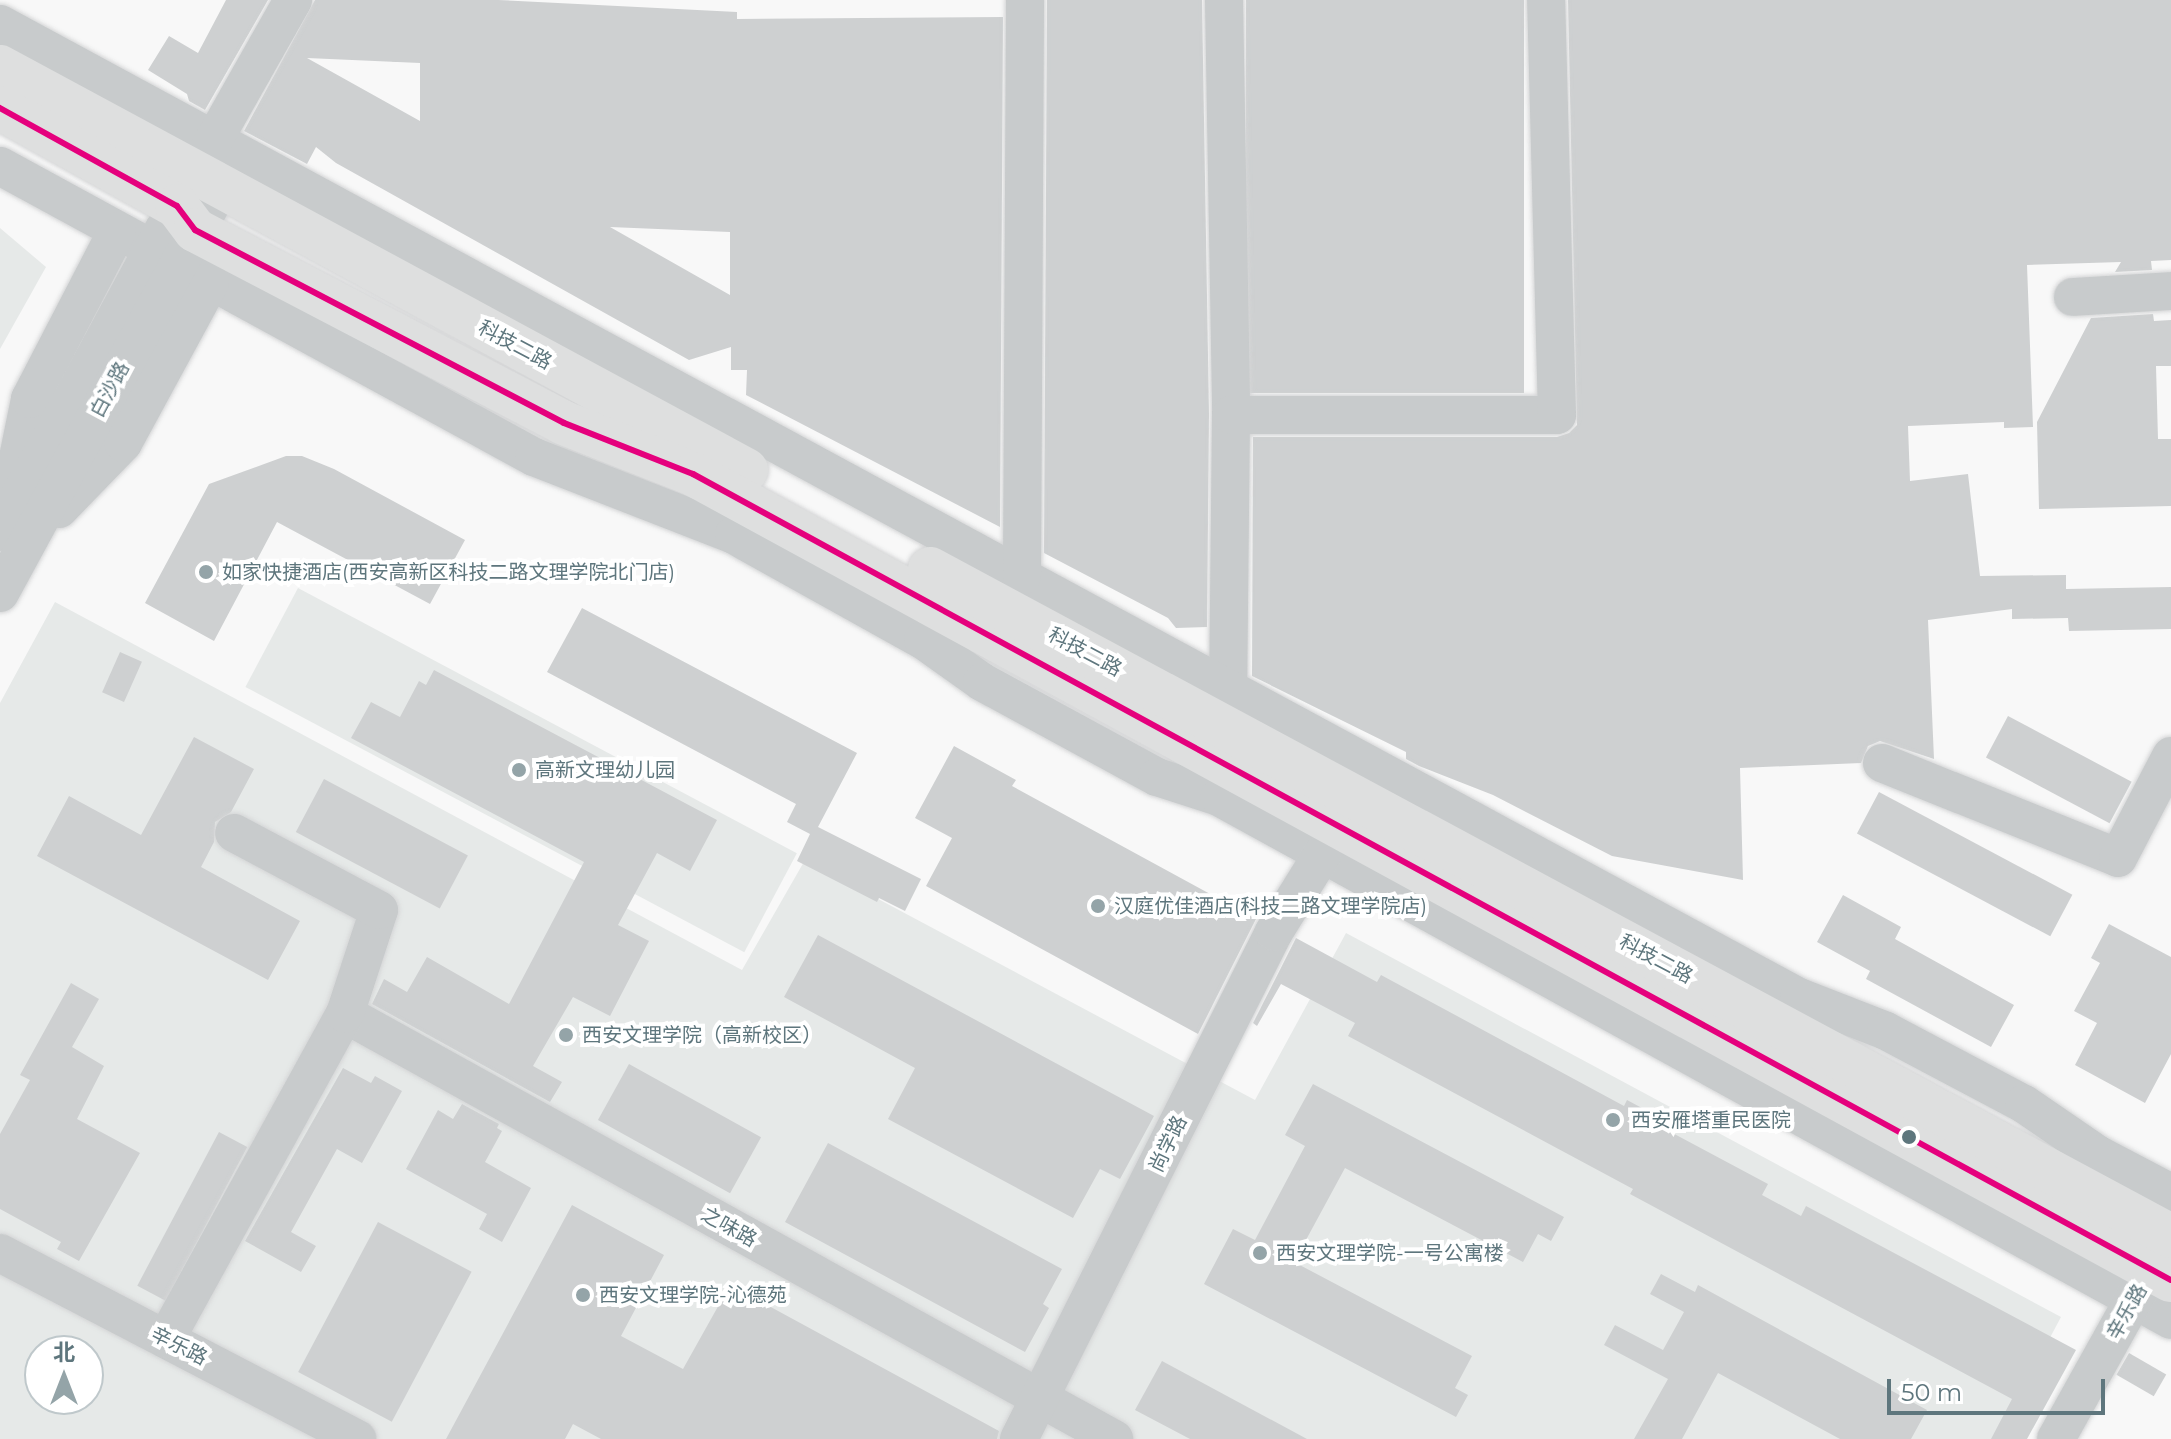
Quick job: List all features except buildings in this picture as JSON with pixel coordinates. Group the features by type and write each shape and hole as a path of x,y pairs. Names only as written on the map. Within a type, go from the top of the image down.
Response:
{"main road":[{"name":"科技二路","path":"0,67 190,207"},
{"name":"科技二路","path":"0,108 190,207 2157,1271"}],"street":[{"name":"白沙路","path":"0,593 11,532 190,207 293,0"},
{"path":"1022,576 1025,0"},
{"path":"1224,0 1231,415 1228,689"},
{"path":"1231,415 1557,415 1546,0"},
{"path":"0,24 190,207 1022,576 1799,997 1886,1031 2024,1104 2097,1154 2171,1193"},
{"path":"0,166 117,231"},
{"path":"11,532 30,399 117,231 190,207"},
{"path":"11,532 123,443 210,283 190,207"},
{"path":"210,283 534,457 734,535 923,640 982,682 1143,769 1219,797 1323,853 2157,1271 2171,1320"},
{"path":"2073,297 2171,291"},
{"path":"1882,763 2118,858 2171,756"},
{"path":"166,1339 345,1014 379,910 234,833"},
{"name":"尚学路","path":"1019,1439 1274,932 1323,853"},
{"name":"之味路","path":"345,1014 1114,1439"},
{"name":"辛乐路","path":"0,1253 358,1439"},
{"name":"辛乐路","path":"2056,1439 2157,1271"}],"shaded area":[{"path":"0,228 46,267 0,349"},
{"name":"高新文理幼儿园","path":"298,588 797,853 744,952 245,687"},
{"name":"西安文理学院（高新校区）","path":"55,602 742,970 805,860 1255,1100 1346,933 2061,1317 1996,1439 0,1439 0,703"}],"transit line":[{"path":"0,108 177,206 195,230 564,423 693,474 2171,1280"}],"place":[{"name":"如家快捷酒店(西安高新区科技二路文理学院北门店)","path":"206,572"},
{"name":"高新文理幼儿园","path":"519,770"},
{"name":"汉庭优佳酒店(科技二路文理学院店)","path":"1098,906"},
{"name":"西安文理学院（高新校区）","path":"566,1035"},
{"name":"西安雁塔重民医院","path":"1613,1120"},
{"name":"西安文理学院-一号公寓楼","path":"1260,1253"},
{"name":"西安文理学院-沁德苑","path":"583,1295"}]}
